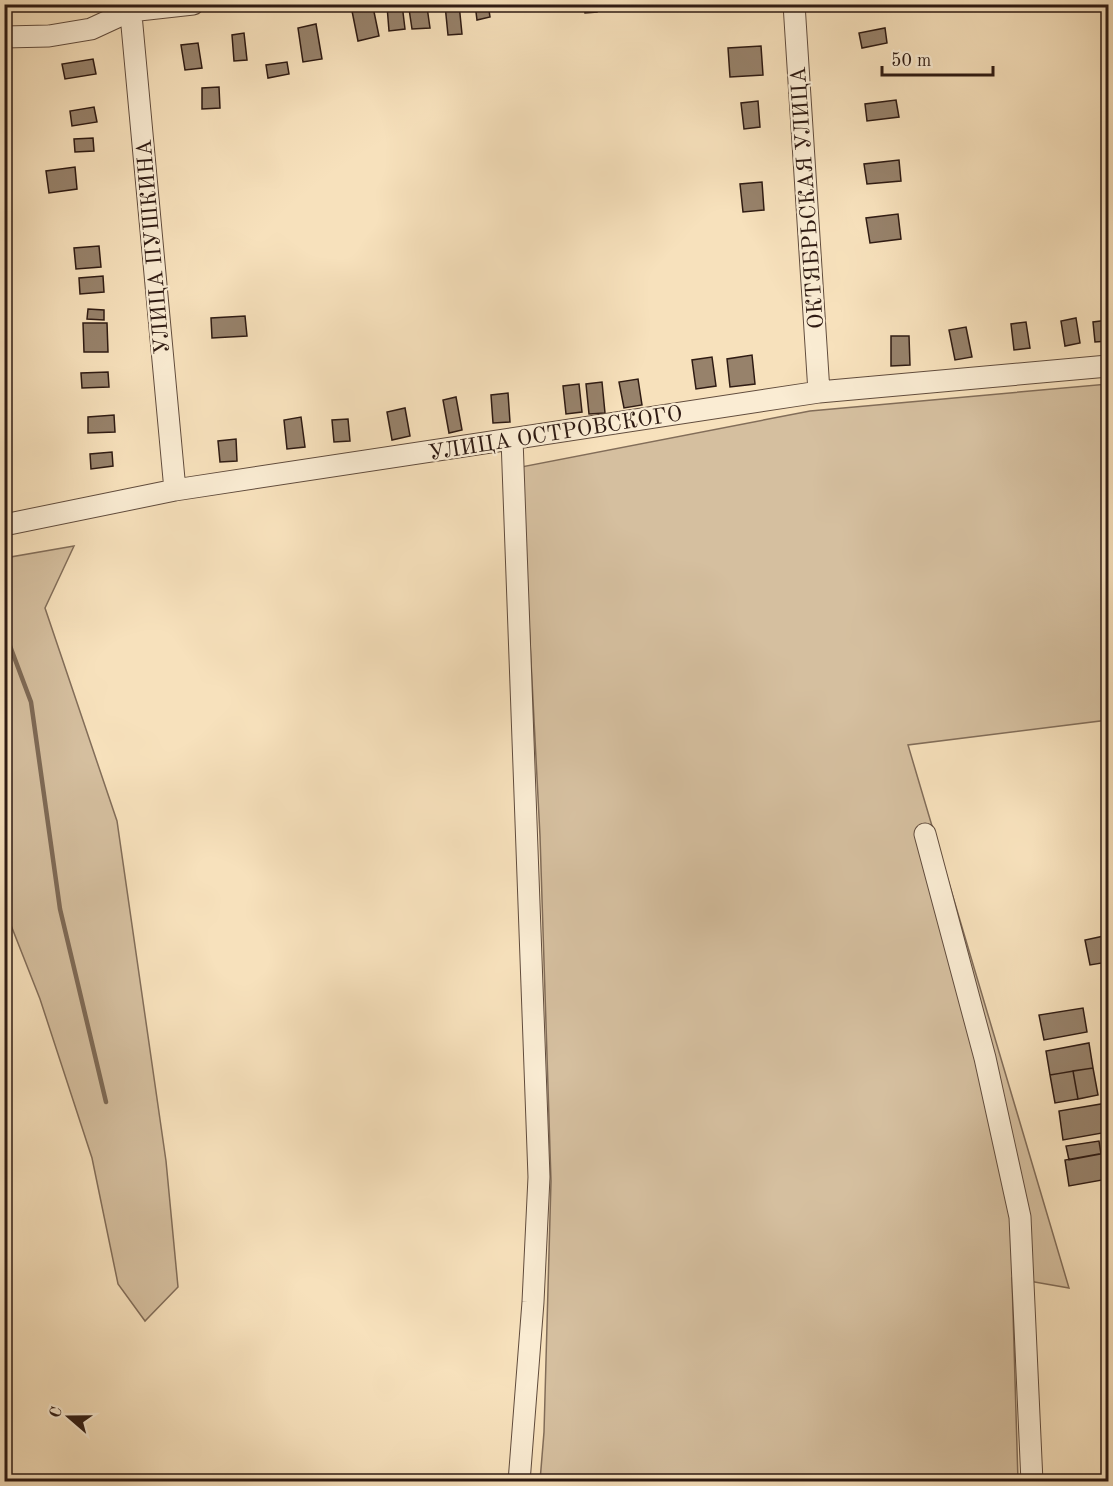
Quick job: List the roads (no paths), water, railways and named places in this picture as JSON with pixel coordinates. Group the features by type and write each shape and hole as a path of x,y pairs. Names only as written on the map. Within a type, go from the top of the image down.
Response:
{"street":[{"path":"4,37 49,36 92,28 130,8 193,4"},
{"name":"ОКТЯБРЬСКАЯ УЛИЦА","path":"794,4 819,392"},
{"name":"УЛИЦА ПУШКИНА","path":"130,8 175,490"},
{"name":"УЛИЦА ОСТРОВСКОГО","path":"4,525 175,490 819,392 1108,366"},
{"path":"512,438 539,1177 533,1302 519,1482"},
{"path":"925,834 985,1058 1020,1217 1032,1482"}],"waterway":[{"path":"4,630 31,702 60,909 106,1102"}]}
